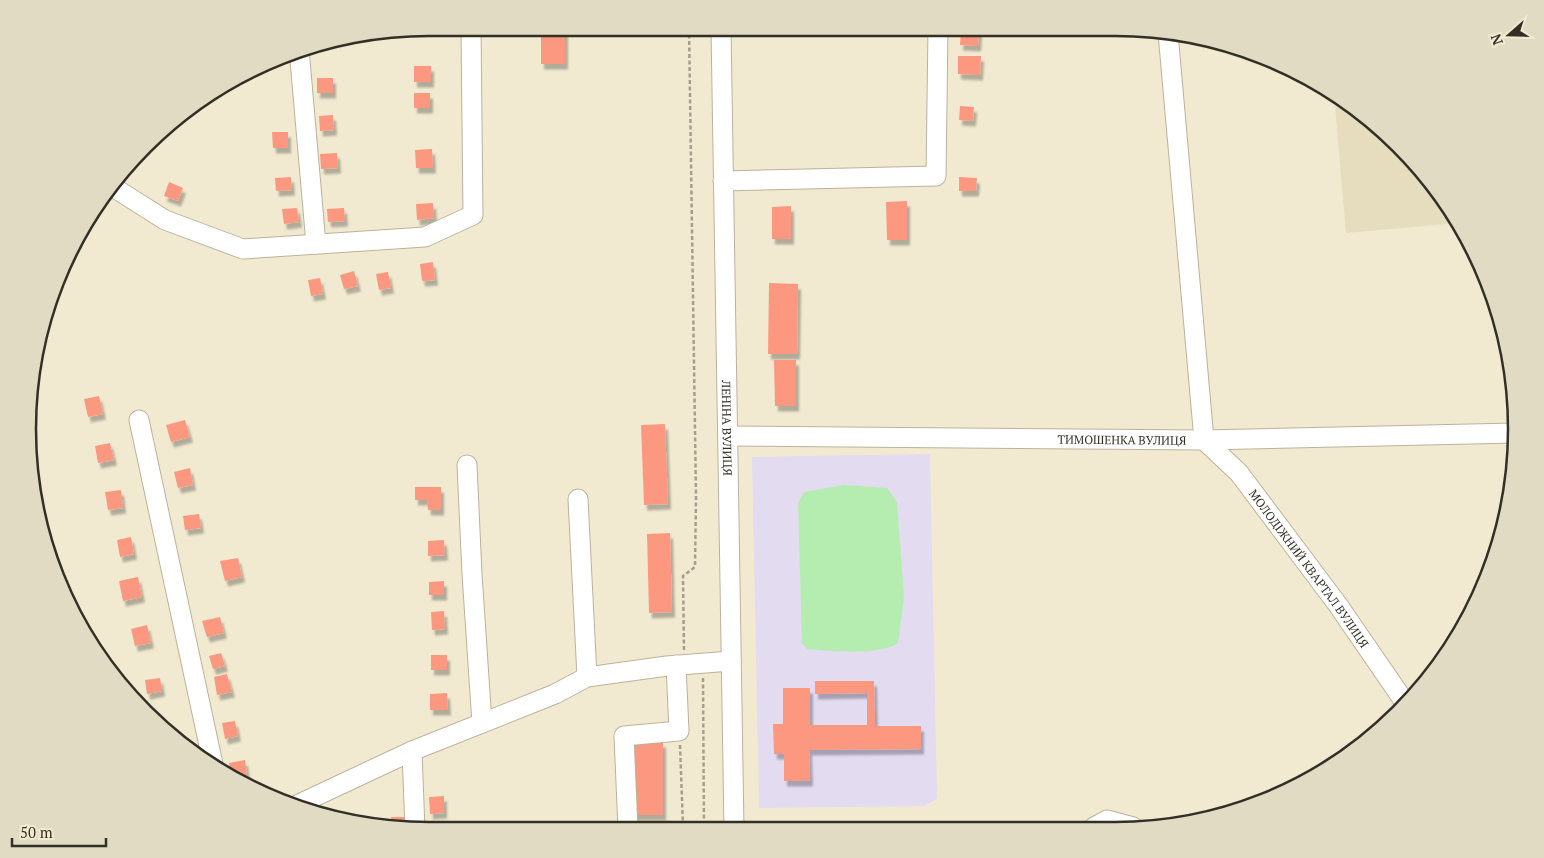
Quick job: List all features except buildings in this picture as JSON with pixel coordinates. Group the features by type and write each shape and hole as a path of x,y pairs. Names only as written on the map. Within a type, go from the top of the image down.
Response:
{"street":[{"path":"117,190 165,220 243,249 425,237 473,214 471,36"},
{"name":"ЛЕНІНА ВУЛИЦЯ","path":"721,36 734,822"},
{"path":"723,181 936,176 938,36"},
{"path":"1169,40 1204,440"},
{"path":"300,58 316,244"},
{"path":"139,420 211,756"},
{"name":"ТИМОШЕНКА ВУЛИЦЯ","path":"728,436 1204,440 1508,433"},
{"name":"МОЛОДІЖНИЙ КВАРТАЛ ВУЛИЦЯ","path":"1204,440 1239,473 1338,605 1402,697"},
{"path":"467,464 482,722"},
{"path":"578,499 587,677"},
{"path":"305,801 412,752 555,694 587,677 680,665 731,661"},
{"path":"628,822 624,736 680,731 680,665"},
{"path":"412,752 415,821"}],"path":[{"path":"680,665 683,576 696,568 689,36"},
{"path":"703,663 704,822"},
{"path":"680,731 683,822"}],"shaded area":[{"path":"1335,103 1354,117 1393,151 1427,190 1449,224 1346,233"},
{"path":"930,454 937,799 924,806 759,808 752,457"}],"green space":[{"path":"844,485 887,488 897,502 904,598 898,643 879,650 854,652 807,649 802,643 798,503 804,492"}]}
